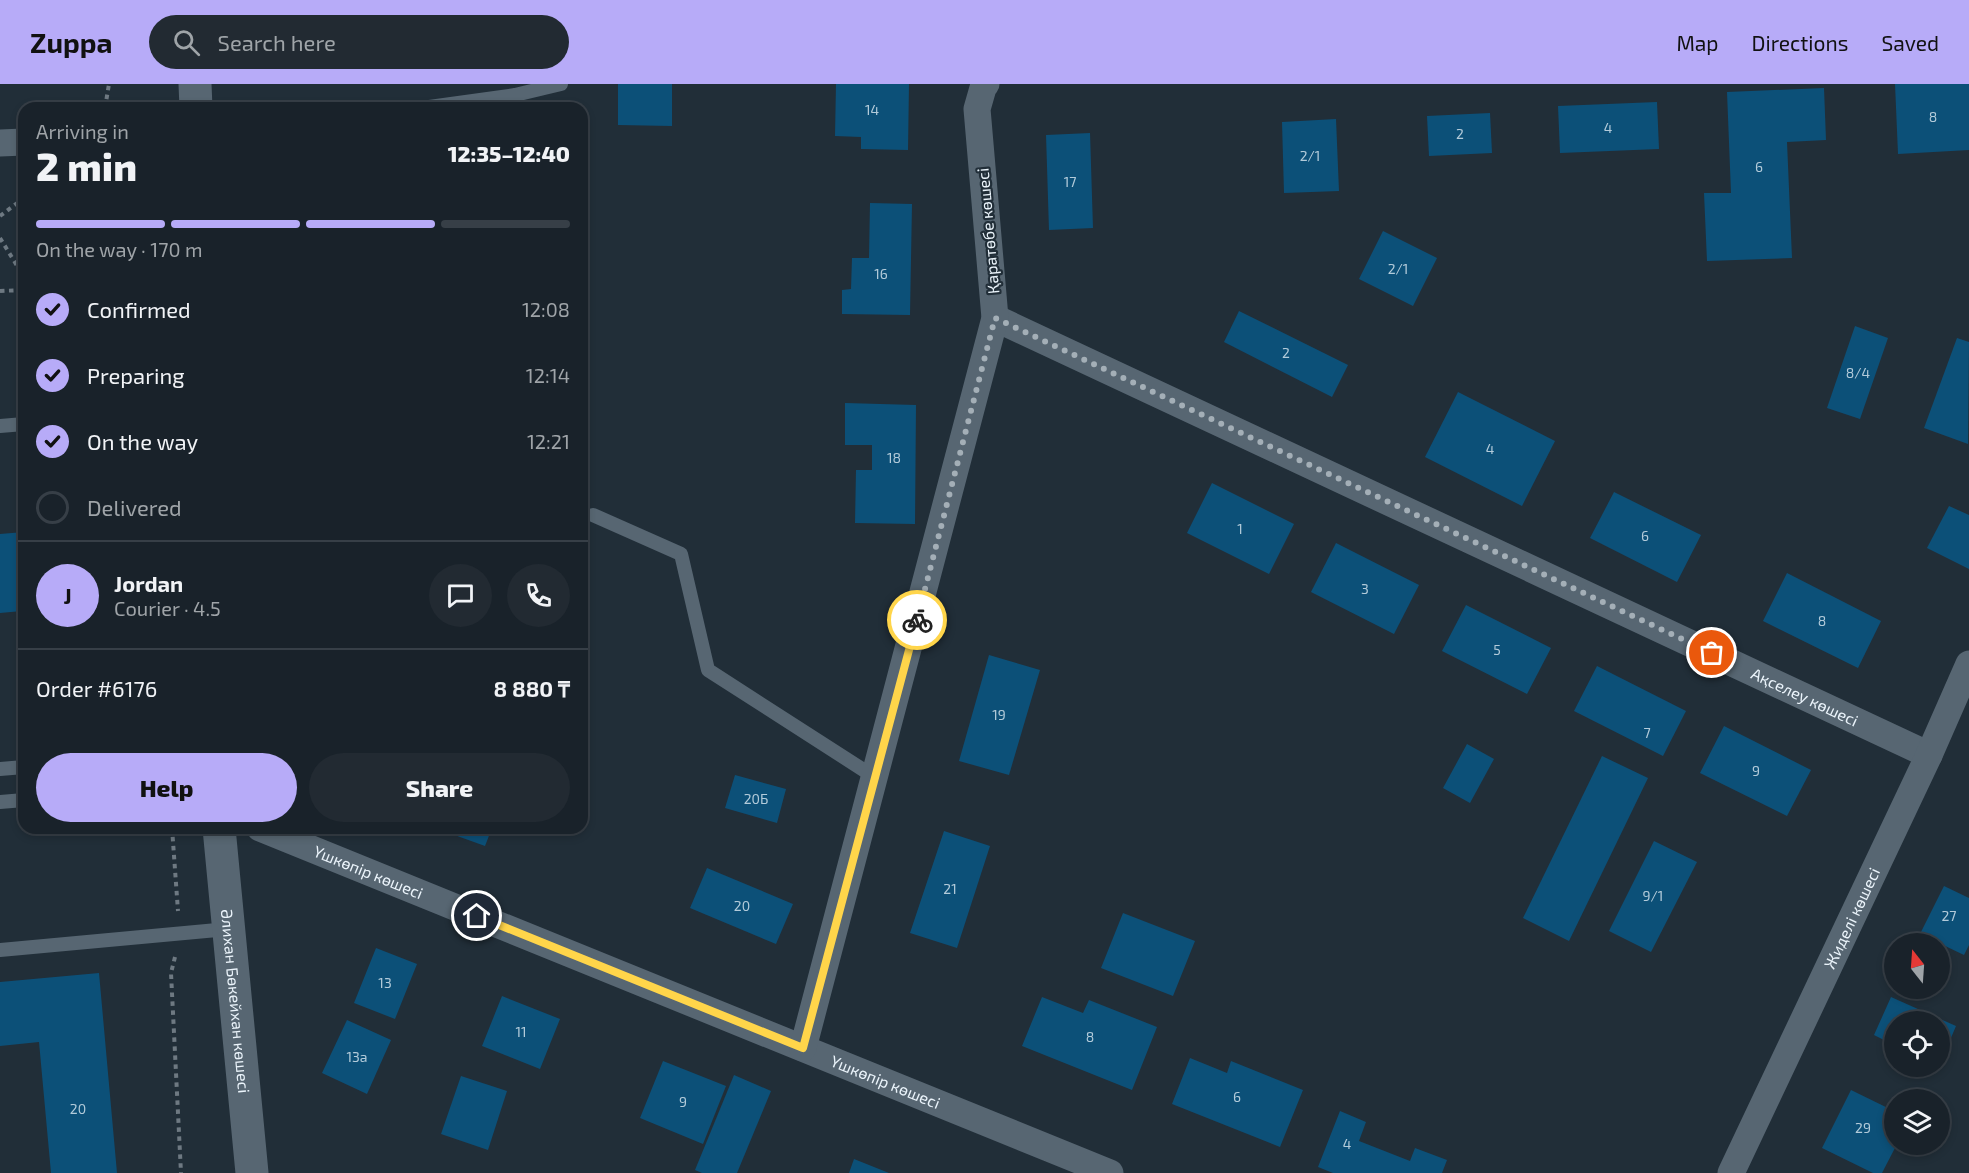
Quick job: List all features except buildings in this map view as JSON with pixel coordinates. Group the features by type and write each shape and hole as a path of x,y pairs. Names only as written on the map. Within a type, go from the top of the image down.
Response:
{"street":[{"path":"195,84 196,102"},
{"name":"Қаратөбе көшесі","path":"803,1048 876,778 995,318 982,96"},
{"path":"0,143 18,142"},
{"name":"Ақселеу көшесі","path":"995,318 1929,755"},
{"name":"Жиделі көшесі","path":"1731,1173 1929,755 1969,663"},
{"name":"Әлихан Бөкейхан көшесі","path":"216,834 228,929 252,1173"},
{"name":"Үшкөпір көшесі","path":"275,834 1110,1173"}],"lane":[{"path":"465,102 515,95 561,84"},
{"path":"0,426 18,424"},
{"path":"593,515 681,554 708,670 876,778"},
{"path":"0,769 18,768"},
{"path":"0,802 18,800"},
{"path":"0,950 228,929"}],"path":[{"path":"106,102 109,84"},
{"path":"0,216 18,202"},
{"path":"0,238 18,267"},
{"path":"0,291 18,290"},
{"path":"172,834 180,934 171,973 181,1173"}],"way so far":[{"path":"917,620 995,318 1712,653"}],"route":[{"path":"477,916 803,1048 917,620"}]}
